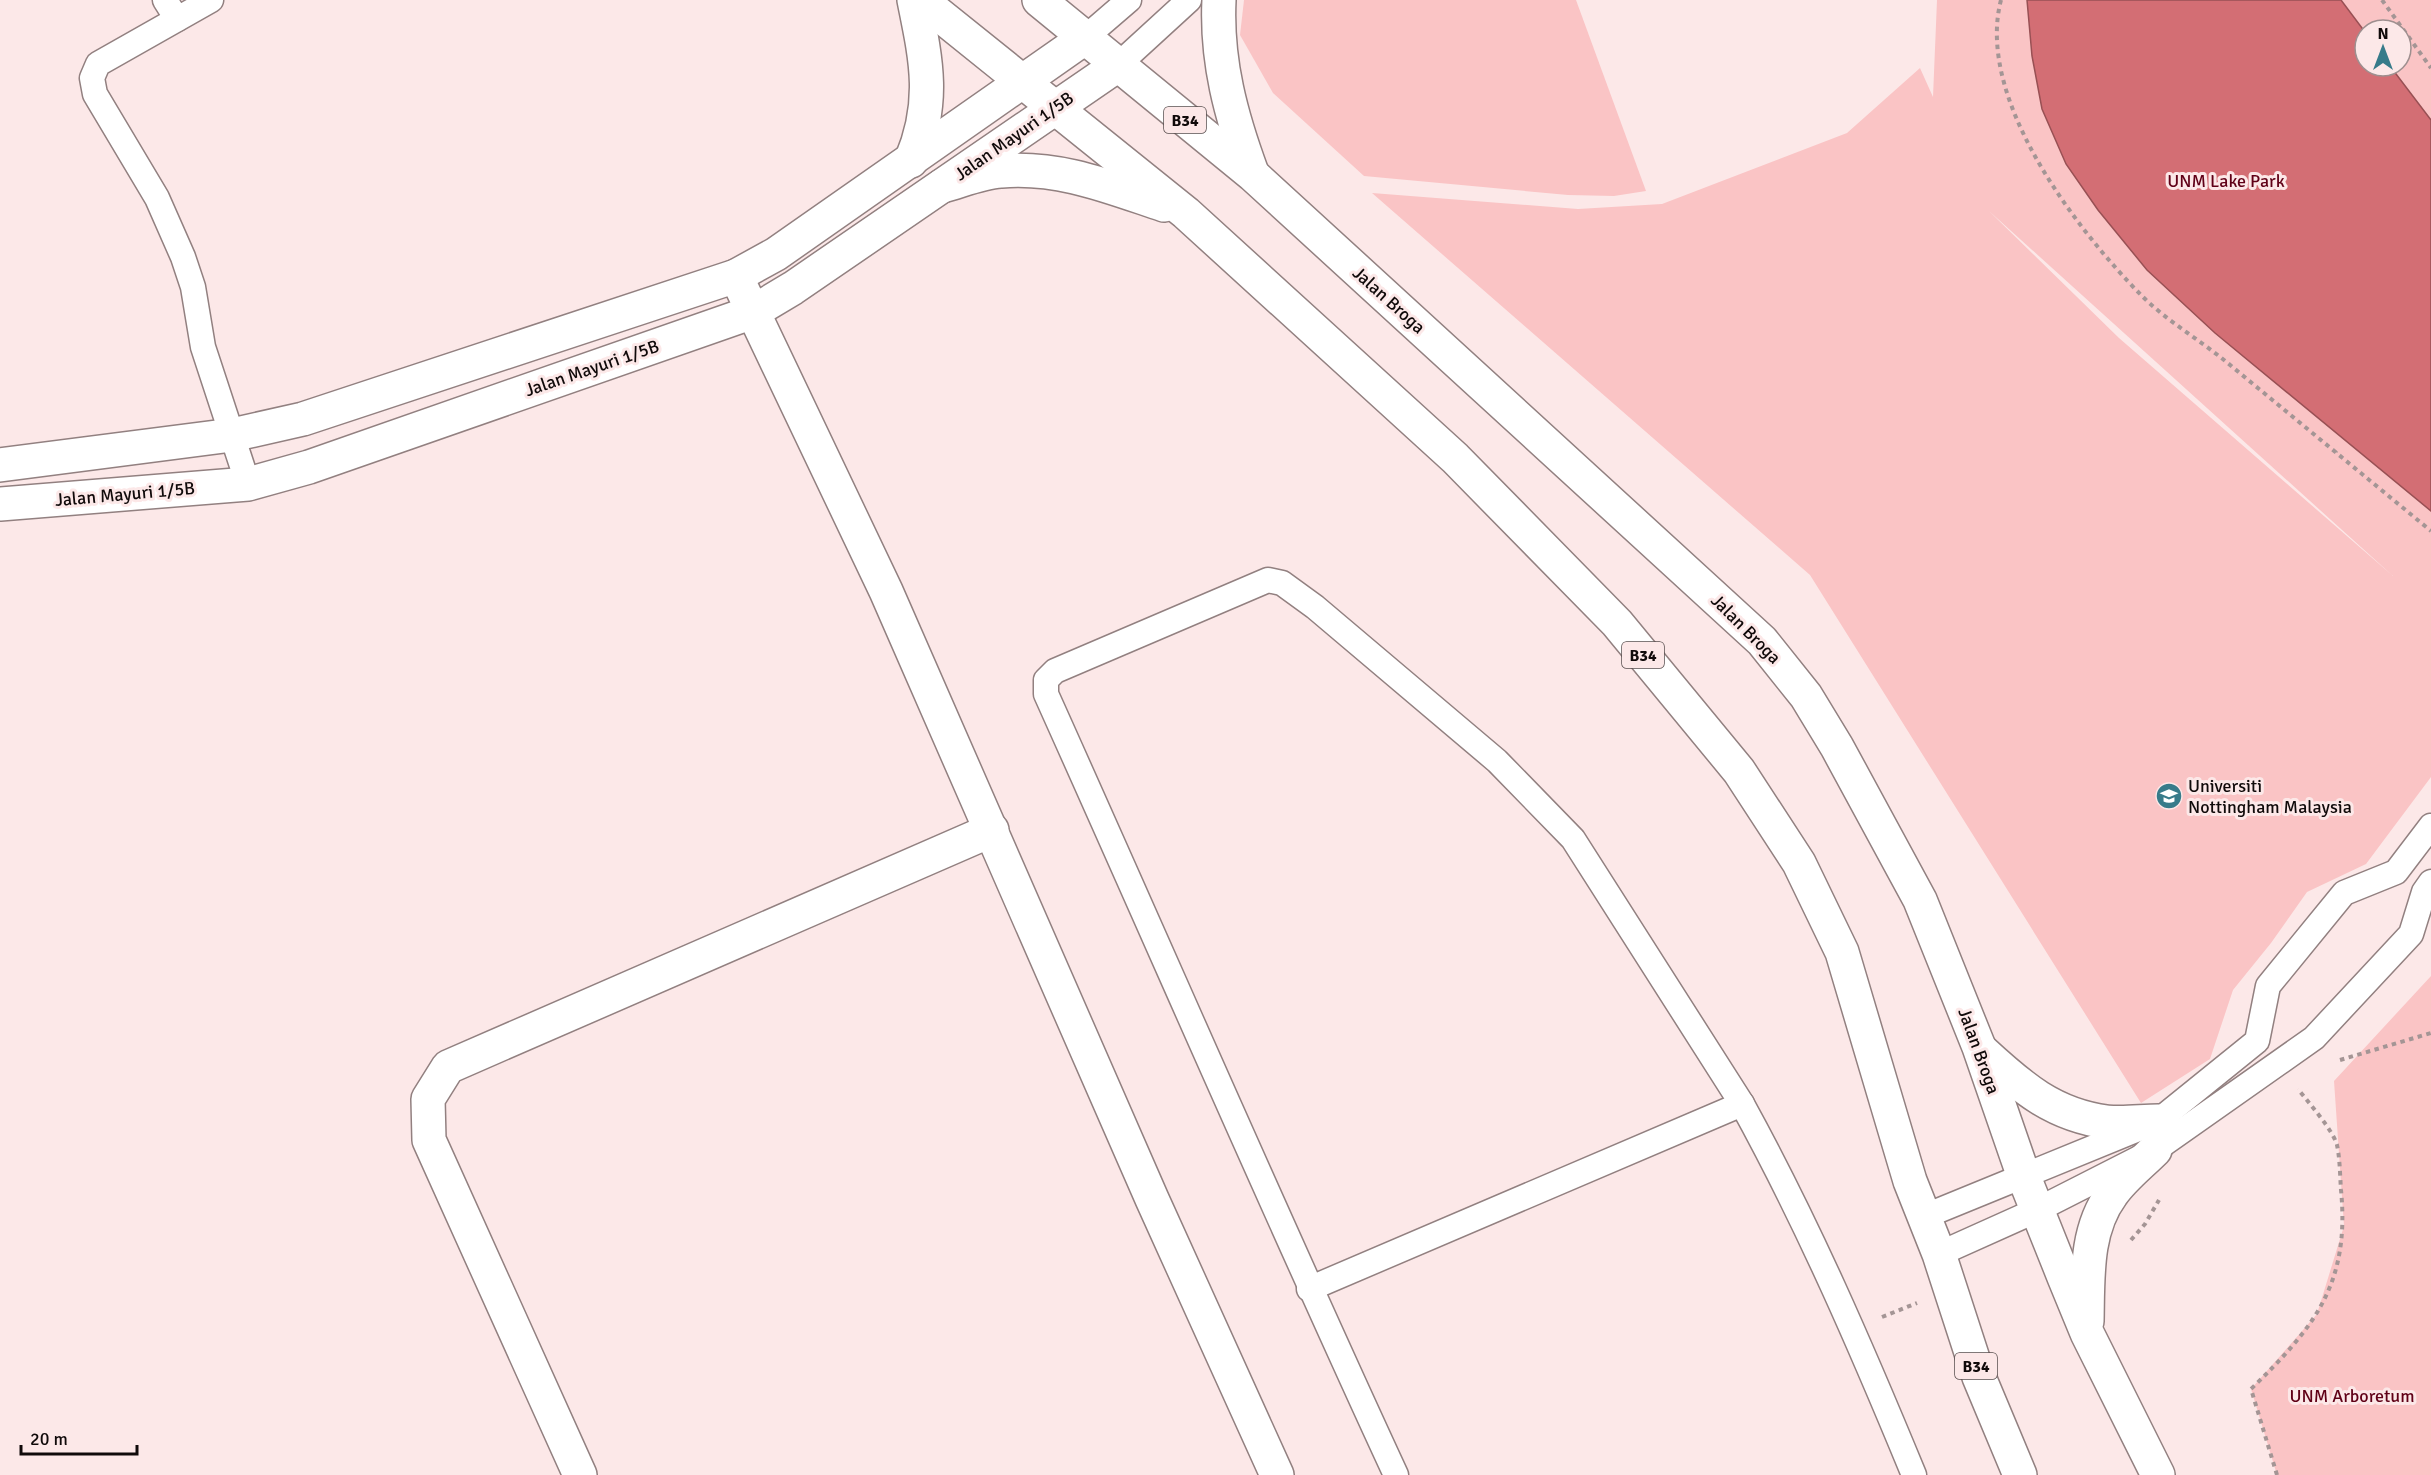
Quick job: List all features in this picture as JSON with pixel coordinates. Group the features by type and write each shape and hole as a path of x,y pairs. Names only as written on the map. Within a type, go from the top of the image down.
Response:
{"main road":[{"path":"911,160 922,135 927,89 926,54 914,0"},
{"name":"B34","path":"921,0 1186,213 1455,458 1617,623 1739,771 1799,863 1842,952 1923,1217 1939,1254 1979,1377 2020,1475"},
{"name":"Jalan Broga","path":"1040,0 1253,175 1762,640 1813,706 1914,890 1979,1047 2024,1177 2087,1333 2158,1475"},
{"path":"1219,0 1219,54 1232,118 1253,175"},
{"path":"0,465 232,435 303,418 736,276 776,254 1086,37"},
{"name":"Jalan Mayuri 1/5B","path":"0,504 248,484 309,467 753,312 793,288 1118,65"},
{"path":"942,186 1000,171 1055,171 1088,178 1186,213"},
{"path":"736,276 886,591 1152,1199 1277,1475"},
{"path":"580,1475 429,1140 428,1099 448,1067 992,830"},
{"path":"1979,1047 2019,1085 2061,1111 2156,1135 2112,1194 2094,1229 2088,1269 2087,1333"}],"lane":[{"path":"211,0 171,10 98,64 92,78 95,94 157,198 183,257 194,287 202,347 248,484"},
{"path":"1086,37 1130,0"},
{"path":"1118,65 1189,0"},
{"path":"1387,1472 1199,1033 1046,694 1046,680 1055,671 1268,580 1282,583 1315,606 1497,761 1574,839 1742,1104 1766,1148 1853,1329 1914,1475"},
{"path":"1923,1217 2024,1177 2156,1135 2257,1041 2268,986 2344,893 2396,872 2431,826"},
{"path":"1939,1254 2037,1210 2314,1038 2411,934 2424,892 2431,882"},
{"path":"1309,1289 1742,1104"}],"path":[{"path":"2001,0 1997,50 2014,118 2053,184 2095,245 2144,298 2431,531"},
{"path":"2382,0 2431,68"},
{"path":"2332,1064 2352,1055 2431,1033"},
{"path":"2277,1475 2252,1389 2274,1367 2317,1314 2335,1280 2344,1226 2337,1143 2292,1081"},
{"path":"2088,1269 2113,1262 2145,1224 2160,1197"},
{"path":"1853,1329 1924,1300"}],"green space":[{"path":"1244,0 1576,0 1646,191 1614,196 1568,195 1364,176 1273,93 1240,35"},
{"name":"Universiti Nottingham Malaysia","path":"1937,0 2431,0 2431,777 2366,864 2307,892 2271,943 2233,990 2210,1059 2141,1103 1810,575 1372,193 1578,209 1662,204 1847,133 1920,68 1933,97","holes":["1989,211 2393,576 2119,338"]},
{"name":"UNM Arboretum","path":"2431,976 2431,1475 2277,1475 2251,1389 2317,1314 2344,1226 2334,1081"}],"shaded area":[{"name":"UNM Lake Park","path":"2027,0 2341,0 2354,18 2353,78 2399,78 2431,120 2431,511 2215,333 2147,270 2098,210 2066,164 2042,109 2032,56"}],"place":[{"name":"Universiti Nottingham Malaysia","path":"2169,796"}]}
